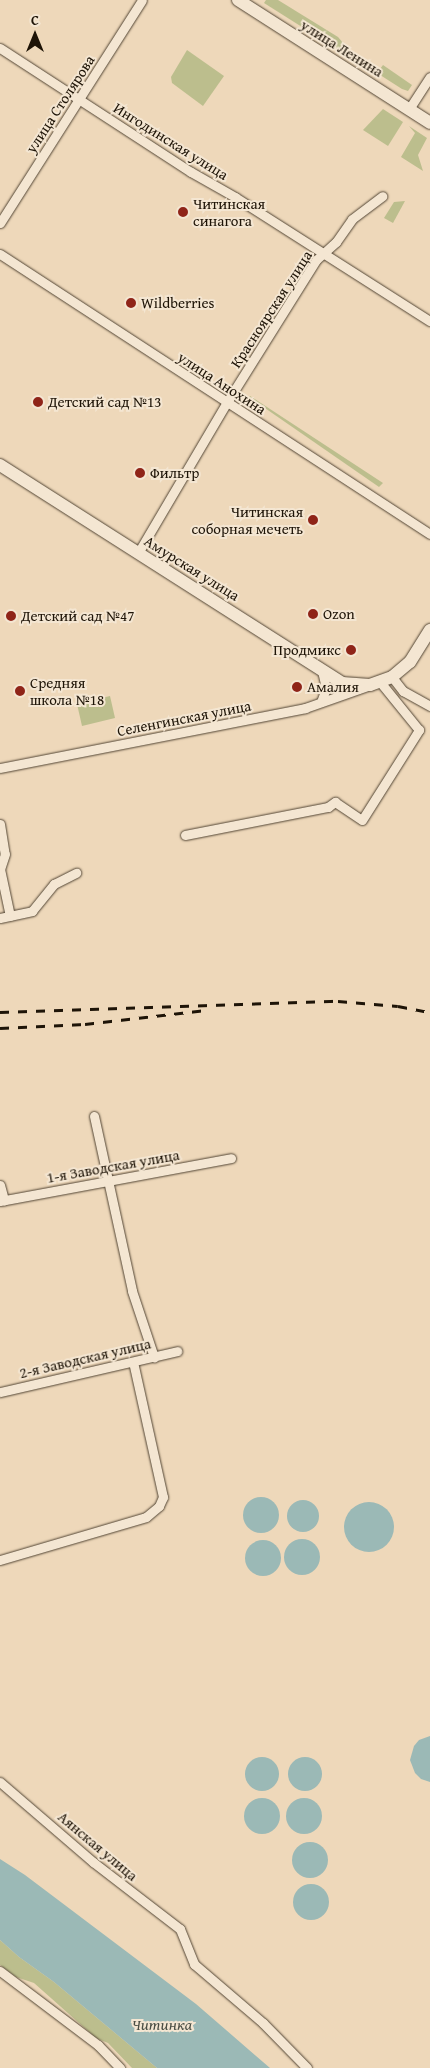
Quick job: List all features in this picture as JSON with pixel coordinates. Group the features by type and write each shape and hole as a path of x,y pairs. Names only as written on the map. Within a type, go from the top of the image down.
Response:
{"main road":[{"name":"улица Ленина","path":"238,0 430,122"},
{"name":"Амурская улица","path":"0,465 342,683 381,682"},
{"path":"381,682 410,662 430,630"}],"street":[{"name":"улица Столярова","path":"0,223 142,0"},
{"name":"Ингодинская улица","path":"0,48 190,172 430,321"},
{"path":"409,109 430,77"},
{"name":"Красноярская улица","path":"138,553 227,402 316,260 336,242 352,219 382,196"},
{"name":"улица Анохина","path":"0,254 430,534"},
{"path":"321,702 326,688 322,671"},
{"path":"381,682 403,691 430,706"},
{"path":"185,835 328,807 335,802 362,820 420,730 381,682"},
{"name":"Селенгинская улица","path":"0,768 305,708 381,682"},
{"path":"0,824 4,854 0,869 10,916"},
{"path":"0,918 32,911 54,884 76,873"},
{"path":"94,1116 132,1291 154,1357"},
{"name":"1-я Заводская улица","path":"2,1201 231,1158"},
{"path":"0,1185 2,1201"},
{"name":"2-я Заводская улица","path":"0,1392 177,1351"},
{"path":"0,1560 146,1516 159,1506 164,1497 133,1362"},
{"name":"Аянская улица","path":"0,1782 93,1862 180,1929 194,1964 263,2023 307,2068"},
{"path":"0,1971 98,2045 120,2068"}],"green space":[{"path":"266,0 278,0 338,37 344,44 340,51 264,3"},
{"path":"187,50 224,76 203,106 172,83 171,77"},
{"path":"383,65 412,85 408,91 377,73"},
{"path":"383,109 403,122 388,146 363,130"},
{"path":"409,126 427,138 418,155 423,171 401,157 415,133"},
{"path":"405,201 393,223 384,218 394,202"},
{"path":"250,396 383,483 379,487"},
{"path":"110,696 115,718 82,726 77,704"},
{"path":"0,1940 19,1957 54,1982 157,2068 132,2068 108,2043 96,2038 34,1983 16,1977 0,1965"}],"water":[{"path":"261,1497 274,1502 279,1515 274,1528 261,1533 248,1528 243,1515 248,1502"},
{"path":"303,1500 315,1504 319,1516 315,1528 303,1532 291,1528 287,1516 291,1504"},
{"path":"364,1502 374,1502 387,1509 394,1522 394,1532 387,1545 374,1552 364,1552 355,1548 348,1541 344,1532 344,1522 348,1513 355,1506"},
{"path":"302,1539 309,1540 315,1544 319,1550 319,1564 315,1570 309,1574 302,1575 295,1574 289,1570 285,1564 284,1557 285,1550 289,1544 295,1540"},
{"path":"263,1540 270,1541 276,1545 280,1551 280,1565 276,1571 270,1575 263,1576 256,1575 250,1571 246,1565 245,1558 246,1551 250,1545 256,1541"},
{"path":"430,1736 430,1782 421,1779 415,1773 410,1760 414,1746 419,1740"},
{"path":"262,1757 269,1758 274,1762 278,1767 278,1781 274,1786 269,1790 262,1791 255,1790 250,1786 246,1781 245,1774 246,1767 250,1762 255,1758"},
{"path":"305,1757 317,1762 322,1774 317,1786 305,1791 293,1786 288,1774 293,1762"},
{"path":"262,1798 269,1799 275,1803 279,1809 279,1823 275,1829 269,1833 262,1834 255,1833 249,1829 245,1823 244,1816 245,1809 249,1803 255,1799"},
{"path":"304,1798 311,1799 317,1803 321,1809 321,1823 317,1829 311,1833 304,1834 297,1833 291,1829 287,1823 286,1816 287,1809 291,1803 297,1799"},
{"path":"310,1842 317,1843 323,1847 327,1853 327,1867 323,1873 317,1877 310,1878 303,1877 297,1873 293,1867 292,1860 293,1853 297,1847 303,1843"},
{"name":"Читинка","path":"0,1859 25,1875 196,2004 270,2068 157,2068 54,1982 19,1957 0,1940"},
{"path":"311,1884 318,1885 324,1889 328,1895 328,1909 324,1915 318,1919 311,1920 304,1919 298,1915 294,1909 293,1902 294,1895 298,1889 304,1885"}],"railway":[{"path":"0,1012 338,1001 398,1006 430,1012"},
{"path":"0,1028 85,1024 206,1010"}],"place":[{"name":"Читинская синагога","path":"183,212"},
{"name":"Wildberries","path":"131,303"},
{"name":"Детский сад №13","path":"38,402"},
{"name":"Фильтр","path":"140,473"},
{"name":"Читинская соборная мечеть","path":"313,520"},
{"name":"Ozon","path":"313,614"},
{"name":"Детский сад №47","path":"11,616"},
{"name":"Продмикс","path":"351,650"},
{"name":"Амалия","path":"297,687"},
{"name":"Средняя школа №18","path":"20,691"}]}
